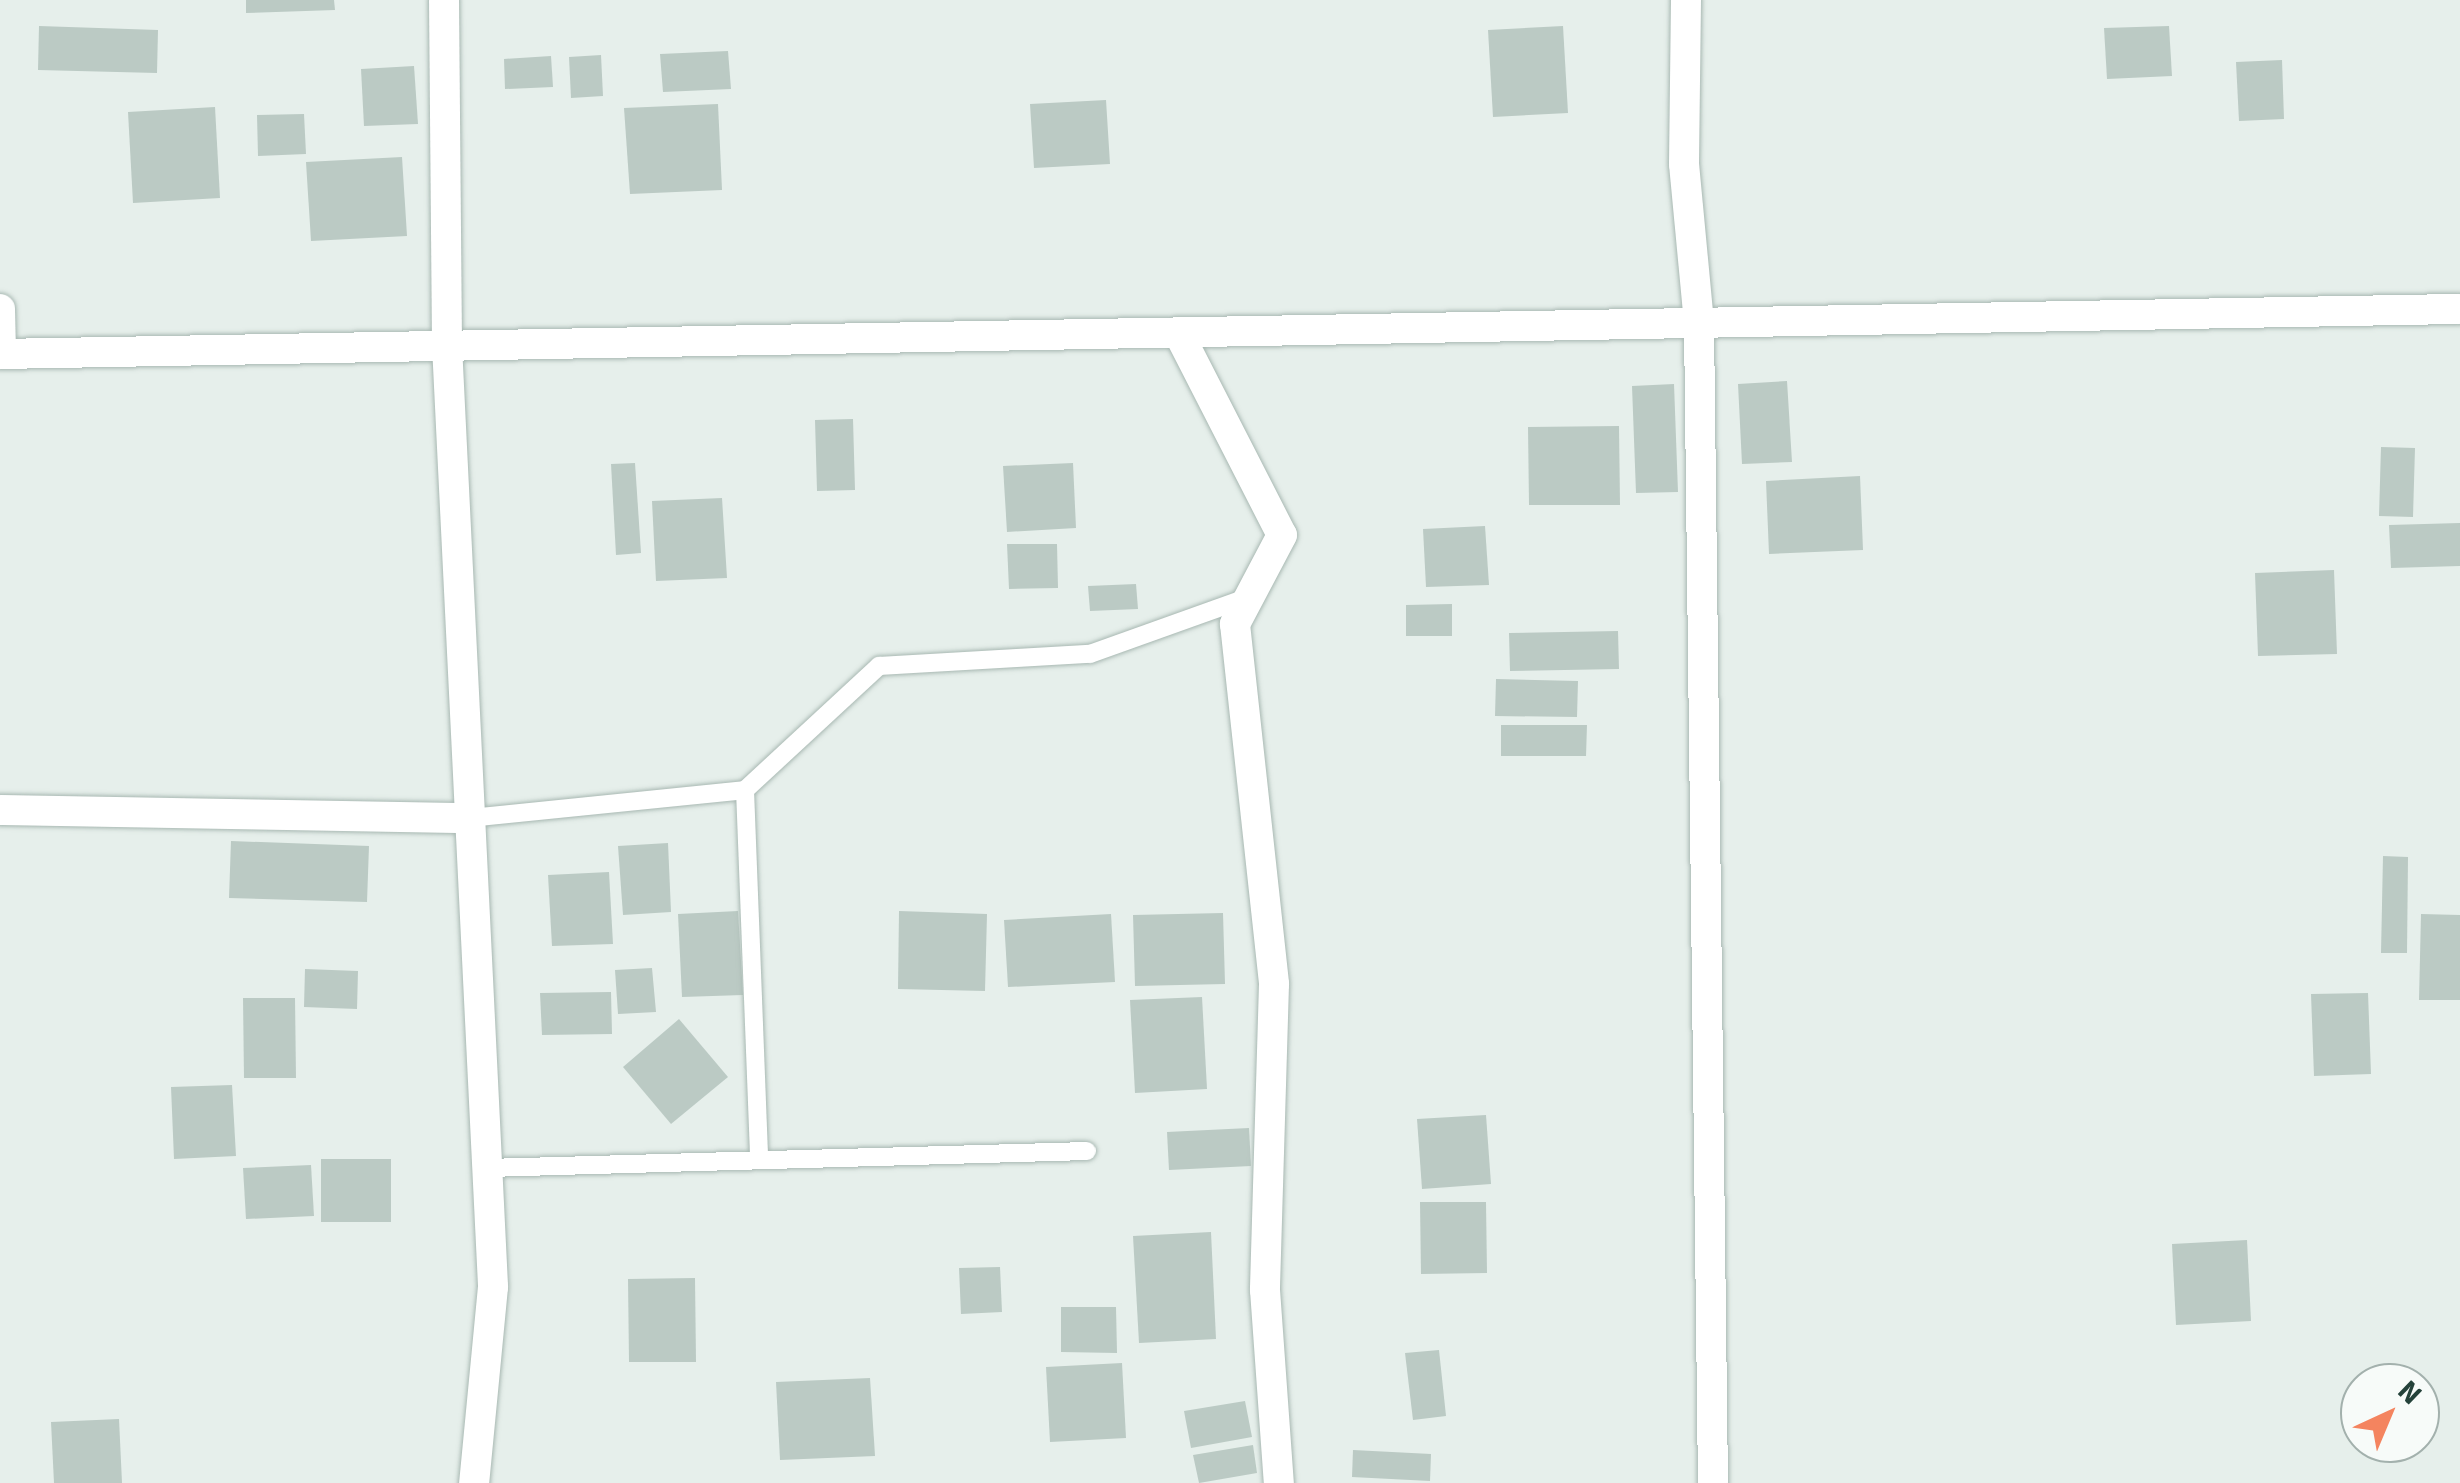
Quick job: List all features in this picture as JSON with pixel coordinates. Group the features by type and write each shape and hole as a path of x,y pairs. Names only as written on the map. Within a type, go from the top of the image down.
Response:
{"street":[{"path":"444,0 447,345 493,1287 474,1483"},
{"path":"1686,0 1684,164 1699,322 1713,1483"},
{"path":"0,309 0,354 2460,309"},
{"path":"1178,332 1282,534 1235,624 1274,984 1266,1290 1279,1483"},
{"path":"0,810 470,818"}],"lane":[{"path":"470,818 745,790 880,666 1090,654 1250,597"},
{"path":"745,790 759,1160"},
{"path":"487,1168 1086,1151"}],"building":[{"path":"246,0 334,0 335,10 246,13"},
{"path":"39,26 158,30 157,73 38,70"},
{"path":"1563,26 1568,113 1493,117 1488,30"},
{"path":"2169,26 2172,76 2107,79 2104,28"},
{"path":"728,51 731,89 663,92 660,54"},
{"path":"601,55 603,96 571,98 569,57"},
{"path":"551,56 553,87 505,89 504,59"},
{"path":"2282,60 2284,119 2239,121 2236,62"},
{"path":"414,66 418,124 364,126 361,69"},
{"path":"1106,100 1110,164 1034,168 1030,104"},
{"path":"718,104 722,190 630,194 624,108"},
{"path":"215,107 220,198 133,203 128,112"},
{"path":"304,114 306,154 258,156 257,115"},
{"path":"402,157 407,236 311,241 306,162"},
{"path":"1787,381 1792,462 1742,464 1738,384"},
{"path":"1674,384 1678,492 1636,493 1632,386"},
{"path":"853,419 855,490 817,491 815,420"},
{"path":"1619,426 1620,505 1529,505 1528,427"},
{"path":"2381,447 2415,448 2413,517 2379,516"},
{"path":"635,463 641,553 616,555 611,464"},
{"path":"1073,463 1076,528 1007,532 1003,466"},
{"path":"1860,476 1863,550 1769,554 1766,481"},
{"path":"722,498 727,578 656,581 652,501"},
{"path":"2460,523 2460,566 2391,568 2389,525"},
{"path":"1485,526 1489,585 1426,587 1423,529"},
{"path":"1007,544 1057,544 1058,588 1009,589"},
{"path":"2334,570 2337,654 2258,656 2255,573"},
{"path":"1136,584 1138,609 1090,611 1088,586"},
{"path":"1452,604 1452,636 1406,636 1406,605"},
{"path":"1618,631 1619,669 1510,671 1509,633"},
{"path":"1496,679 1578,681 1577,717 1495,716"},
{"path":"1501,725 1587,725 1586,756 1501,756"},
{"path":"231,841 369,846 367,902 229,898"},
{"path":"668,843 671,912 623,915 618,846"},
{"path":"2383,856 2408,857 2407,953 2381,953"},
{"path":"609,872 613,944 552,946 548,875"},
{"path":"738,911 743,995 682,997 678,914"},
{"path":"899,911 987,914 985,991 898,989"},
{"path":"1223,913 1225,984 1135,986 1133,915"},
{"path":"1111,914 1115,982 1008,987 1004,920"},
{"path":"2421,914 2460,915 2460,1000 2419,1000"},
{"path":"652,968 656,1012 618,1014 615,970"},
{"path":"305,969 358,971 357,1009 304,1007"},
{"path":"611,992 612,1034 542,1035 540,993"},
{"path":"2368,993 2371,1074 2314,1076 2311,994"},
{"path":"1202,997 1207,1089 1135,1093 1130,1000"},
{"path":"243,998 295,998 296,1078 244,1078"},
{"path":"679,1019 728,1077 671,1124 623,1067"},
{"path":"232,1085 236,1156 174,1159 171,1087"},
{"path":"1486,1115 1491,1184 1422,1189 1417,1119"},
{"path":"1249,1128 1251,1166 1169,1170 1167,1132"},
{"path":"321,1159 391,1159 391,1222 321,1222"},
{"path":"311,1165 314,1216 246,1219 243,1168"},
{"path":"1420,1202 1486,1202 1487,1273 1421,1274"},
{"path":"1211,1232 1216,1339 1139,1343 1133,1236"},
{"path":"2247,1240 2251,1321 2176,1325 2172,1244"},
{"path":"1000,1267 1002,1312 961,1314 959,1268"},
{"path":"695,1278 696,1362 629,1362 628,1279"},
{"path":"1061,1307 1116,1307 1117,1353 1061,1352"},
{"path":"1439,1350 1446,1416 1413,1420 1405,1353"},
{"path":"1122,1363 1126,1438 1050,1442 1046,1367"},
{"path":"870,1378 875,1456 780,1460 776,1382"},
{"path":"1245,1401 1252,1437 1191,1448 1184,1411"},
{"path":"119,1419 122,1483 54,1483 51,1422"},
{"path":"1253,1445 1257,1473 1199,1483 1193,1455"},
{"path":"1353,1450 1431,1454 1430,1481 1352,1477"}]}
